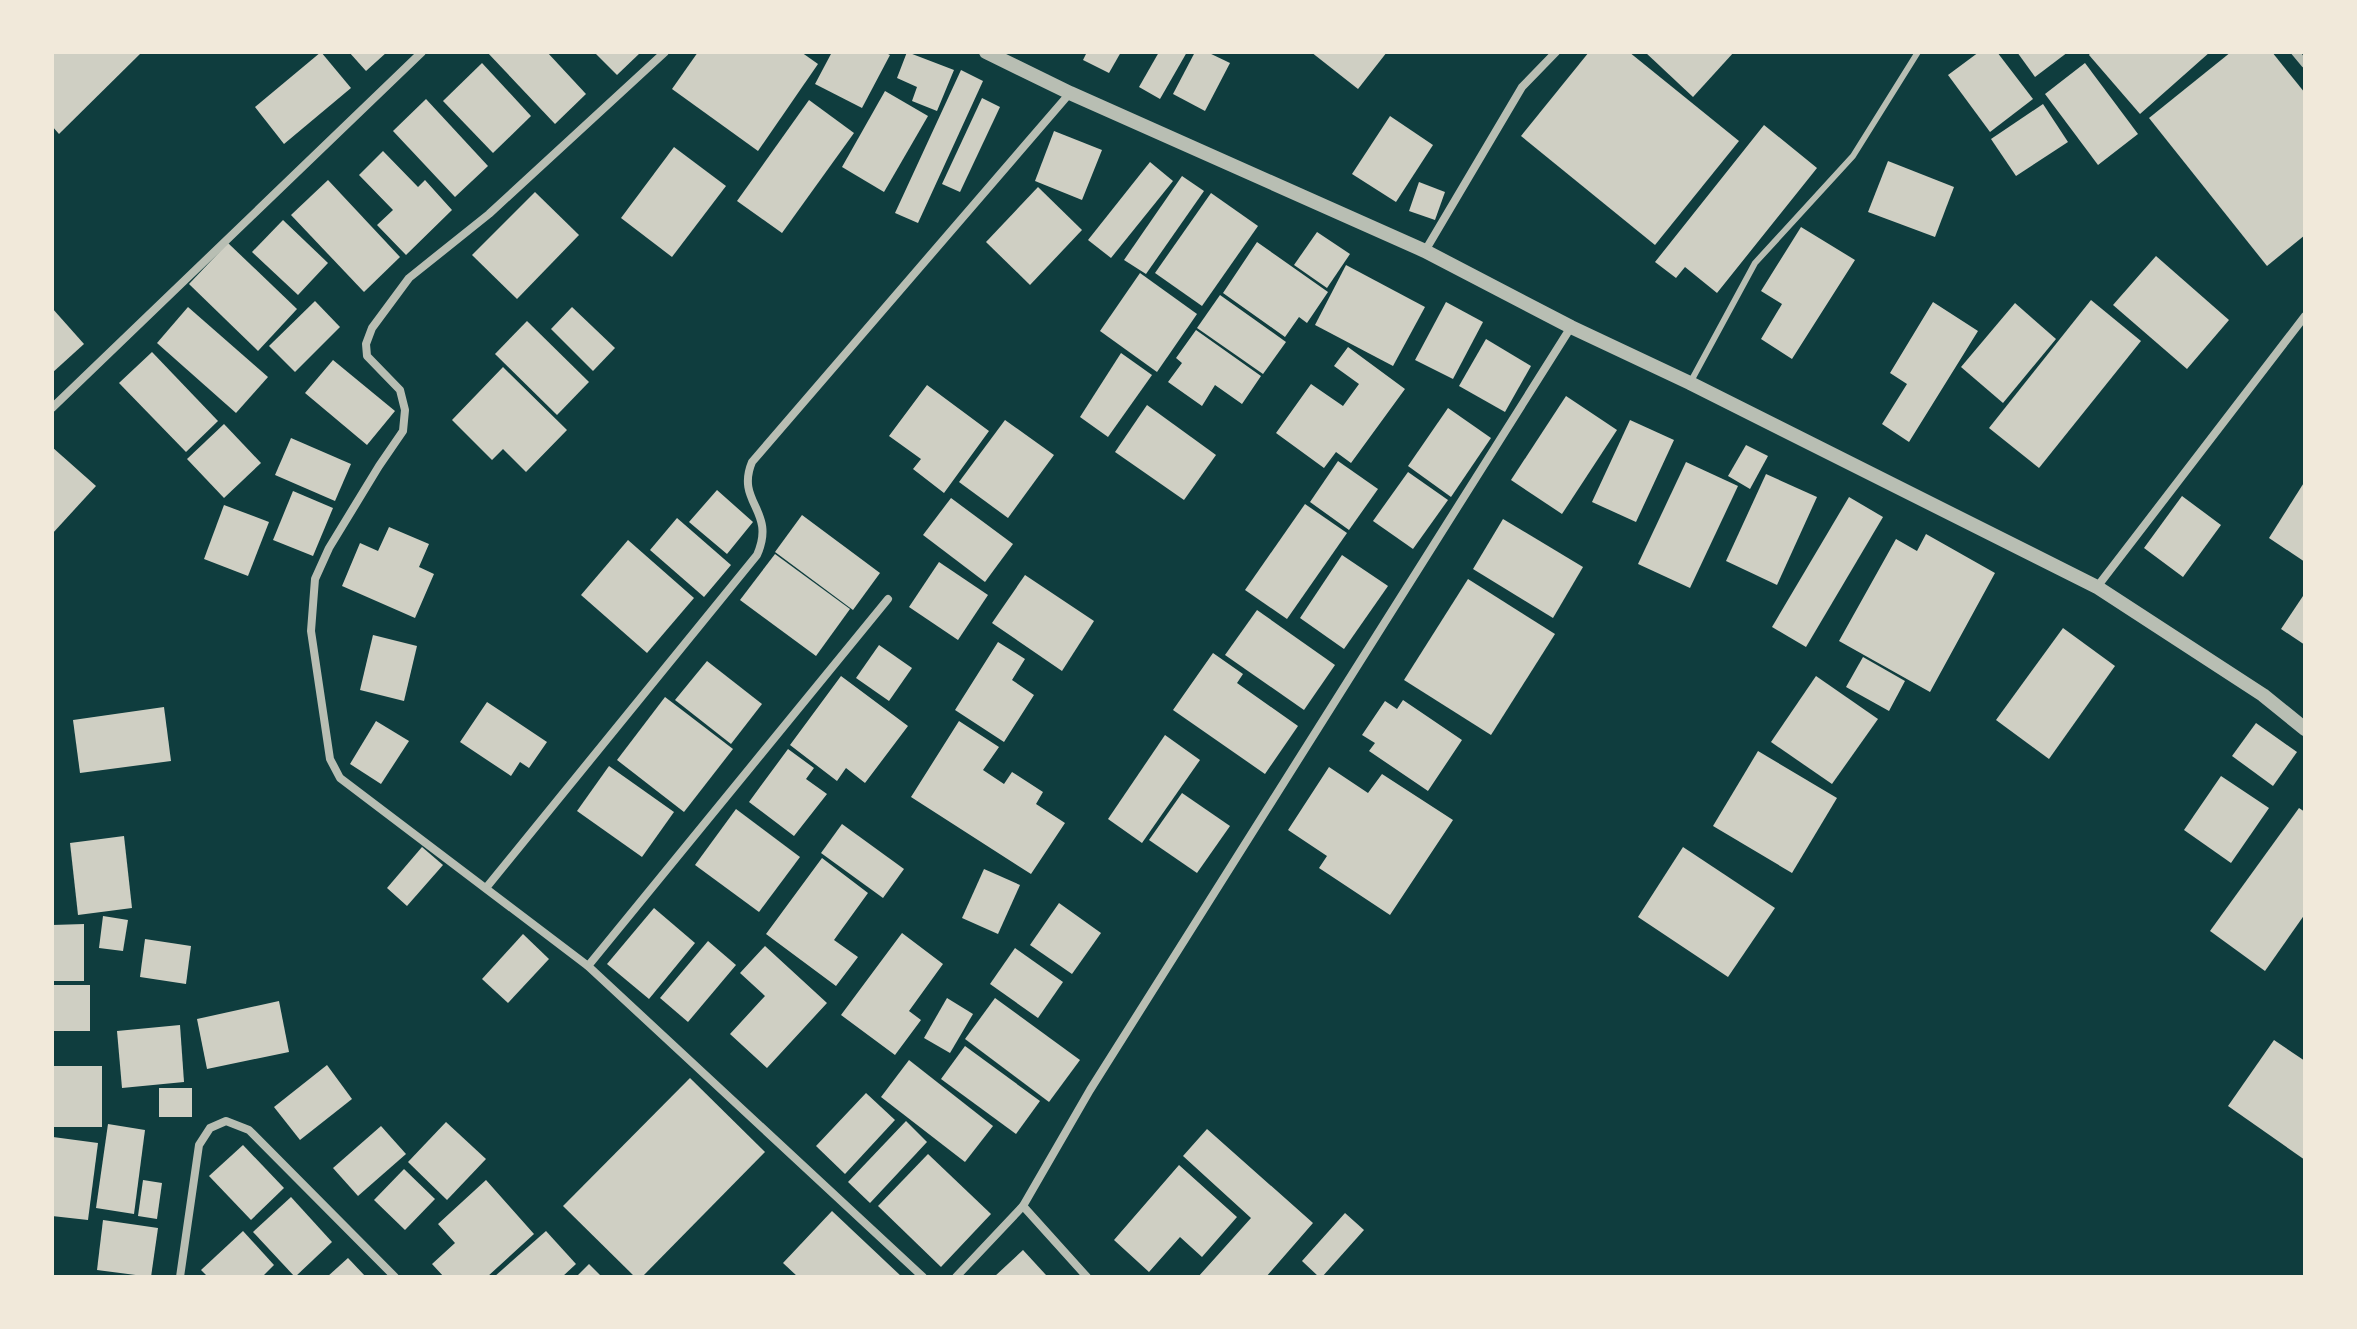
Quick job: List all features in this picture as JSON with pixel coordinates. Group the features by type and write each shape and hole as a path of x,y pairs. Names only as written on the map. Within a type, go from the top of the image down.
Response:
{"street":[{"path":"52,408 422,52"},
{"path":"665,52 489,214 409,278 372,328 366,344 367,356 400,390 405,410 403,431 337,534 315,579 311,631 330,759 340,778 588,966 923,1277"},
{"path":"986,52 1070,93 1425,251 1571,327 1690,383 2097,587 2263,695 2305,729"},
{"path":"1425,251 1522,87 1556,52"},
{"path":"2295,52 2305,64"},
{"path":"486,888 757,555 764,539 763,521 747,489 746,475 752,462 1070,93"},
{"path":"2097,587 2305,316"},
{"path":"956,1277 1023,1206 1090,1090 1571,327"},
{"path":"588,966 888,599"},
{"path":"180,1277 199,1145 210,1128 226,1121 249,1130 395,1277"},
{"path":"1023,1206 1087,1277"}],"lane":[{"path":"1690,383 1755,263 1853,156 1918,52"}],"building":[{"path":"52,52 142,52 59,134 52,126"},
{"path":"321,52 351,88 284,144 255,107"},
{"path":"349,52 387,52 366,71"},
{"path":"487,52 547,52 586,94 555,124"},
{"path":"594,52 641,52 617,75"},
{"path":"698,52 801,52 818,64 758,151 672,89"},
{"path":"832,52 884,52 890,55 862,108 815,84"},
{"path":"907,52 954,70 937,111 912,101 917,87 897,78"},
{"path":"1087,52 1121,52 1109,73 1083,60"},
{"path":"1159,52 1187,52 1160,99 1139,87"},
{"path":"1195,52 1207,52 1230,63 1205,111 1173,94"},
{"path":"1311,52 1387,52 1358,89"},
{"path":"1589,52 1629,52 1739,141 1655,245 1521,136"},
{"path":"1645,52 1734,52 1693,97"},
{"path":"1979,52 1997,52 2033,99 1990,132 1948,75"},
{"path":"2017,52 2068,52 2035,77"},
{"path":"2091,52 2210,52 2140,114 2089,55"},
{"path":"2231,52 2272,52 2305,93 2305,235 2267,266 2149,118"},
{"path":"482,63 531,116 493,153 443,101"},
{"path":"2085,63 2138,134 2098,165 2045,94"},
{"path":"961,70 983,81 918,223 895,213"},
{"path":"885,91 928,116 884,192 842,167"},
{"path":"982,98 1000,107 960,192 942,184"},
{"path":"426,99 488,166 455,197 393,131"},
{"path":"809,100 854,133 782,233 737,201"},
{"path":"2043,104 2068,142 2016,176 1991,139"},
{"path":"1390,116 1433,145 1396,202 1352,174"},
{"path":"1764,125 1817,168 1717,293 1685,267 1676,278 1655,262"},
{"path":"1054,131 1102,150 1082,200 1035,181"},
{"path":"674,147 726,186 672,257 621,218"},
{"path":"383,151 418,187 425,180 452,210 406,255 377,225 393,210 359,175"},
{"path":"1888,161 1954,187 1935,237 1868,212"},
{"path":"1150,162 1173,181 1111,258 1088,240"},
{"path":"1182,176 1204,191 1146,274 1124,260"},
{"path":"328,180 400,257 364,292 291,215"},
{"path":"1419,182 1445,192 1435,220 1409,211"},
{"path":"1038,187 1082,230 1030,285 986,242"},
{"path":"535,192 579,235 517,299 472,255"},
{"path":"1211,193 1258,226 1202,306 1155,273"},
{"path":"283,220 328,263 298,295 252,252"},
{"path":"1801,227 1855,260 1792,359 1761,339 1782,304 1761,291"},
{"path":"1317,232 1350,254 1327,288 1294,265"},
{"path":"1257,242 1328,292 1307,323 1299,317 1285,337 1223,293"},
{"path":"228,243 297,309 258,351 189,284"},
{"path":"2156,256 2229,320 2187,369 2113,305"},
{"path":"1346,265 1425,307 1393,366 1315,325"},
{"path":"1140,273 1197,314 1157,372 1100,331"},
{"path":"1220,295 1286,342 1263,374 1197,328"},
{"path":"2091,300 2141,341 2039,468 1989,428"},
{"path":"315,301 340,327 295,372 269,346"},
{"path":"1446,302 1483,322 1453,379 1415,360"},
{"path":"1933,302 1978,331 1909,442 1882,424 1907,384 1890,373"},
{"path":"2015,303 2056,339 2003,403 1961,367"},
{"path":"188,307 268,377 236,413 157,343"},
{"path":"572,307 615,348 593,371 551,329"},
{"path":"52,308 84,344 52,373"},
{"path":"527,321 589,382 557,415 495,354"},
{"path":"1196,330 1261,376 1242,404 1215,385 1202,406 1168,382 1182,363 1176,358"},
{"path":"1486,339 1531,366 1505,412 1459,386"},
{"path":"1348,347 1405,389 1351,463 1336,452 1324,468 1276,433 1311,384 1343,406 1359,384 1334,366"},
{"path":"152,352 218,421 186,452 119,383"},
{"path":"1121,353 1152,375 1108,437 1080,417"},
{"path":"333,360 395,411 367,445 305,393"},
{"path":"503,367 567,430 526,472 503,449 492,460 452,420"},
{"path":"927,385 989,431 944,493 913,469 921,459 889,436"},
{"path":"1566,396 1617,430 1562,514 1511,480"},
{"path":"1147,405 1216,455 1184,500 1115,452"},
{"path":"1448,408 1491,438 1451,497 1408,466"},
{"path":"1005,420 1054,455 1008,518 959,482"},
{"path":"1630,420 1674,440 1636,522 1592,502"},
{"path":"224,424 261,463 224,498 187,459"},
{"path":"291,438 351,464 335,501 275,475"},
{"path":"1746,445 1768,456 1750,489 1728,476"},
{"path":"52,447 96,486 52,534"},
{"path":"1338,461 1378,489 1349,530 1310,502"},
{"path":"1686,462 1738,486 1690,588 1638,564"},
{"path":"1408,472 1448,500 1413,549 1373,521"},
{"path":"1766,474 1817,497 1777,585 1726,561"},
{"path":"2305,481 2305,562 2269,538"},
{"path":"717,490 753,522 727,554 689,522"},
{"path":"293,491 333,508 313,556 273,540"},
{"path":"2182,496 2221,525 2183,577 2144,548"},
{"path":"1849,497 1883,517 1806,647 1772,627"},
{"path":"951,498 1013,544 985,582 923,535"},
{"path":"1305,504 1347,533 1287,619 1245,590"},
{"path":"224,505 269,522 248,576 204,559"},
{"path":"802,515 880,573 853,610 775,552"},
{"path":"677,518 731,565 704,597 650,550"},
{"path":"1503,519 1583,567 1553,618 1473,569"},
{"path":"389,527 429,544 419,567 434,574 415,618 342,586 360,543 378,551"},
{"path":"1926,534 1995,573 1930,692 1839,641 1896,539 1917,551"},
{"path":"628,540 694,598 647,653 581,595"},
{"path":"775,554 850,609 816,656 740,600"},
{"path":"1342,555 1388,586 1344,649 1300,618"},
{"path":"939,562 988,595 958,640 909,607"},
{"path":"1025,575 1094,621 1062,671 992,623"},
{"path":"1468,579 1555,634 1491,735 1404,680"},
{"path":"2305,593 2305,645 2281,629"},
{"path":"1257,610 1335,665 1304,710 1225,655"},
{"path":"2063,628 2115,666 2049,759 1996,720"},
{"path":"373,635 417,646 404,701 360,690"},
{"path":"998,642 1025,659 1012,680 1034,695 1004,742 955,710"},
{"path":"879,645 912,668 889,701 856,678"},
{"path":"1213,653 1243,674 1237,683 1298,726 1265,774 1173,710"},
{"path":"1863,657 1905,681 1889,711 1846,687"},
{"path":"707,661 762,704 731,744 675,700"},
{"path":"841,676 908,726 865,783 846,768 837,781 790,745"},
{"path":"1816,676 1878,719 1832,784 1771,742"},
{"path":"665,697 733,749 684,812 617,760"},
{"path":"1403,700 1462,740 1428,791 1369,751 1375,743 1362,735 1385,701 1397,709"},
{"path":"487,702 547,742 529,768 520,762 511,776 460,742"},
{"path":"164,707 171,761 80,773 73,720"},
{"path":"376,721 409,741 381,784 350,764"},
{"path":"959,721 999,747 983,770 1004,784 1012,772 1043,792 1036,804 1065,823 1031,874 911,797"},
{"path":"2256,723 2297,752 2273,786 2232,756"},
{"path":"1165,735 1200,760 1142,843 1108,819"},
{"path":"788,749 814,768 806,779 827,794 794,836 749,802"},
{"path":"1758,751 1837,798 1792,873 1713,826"},
{"path":"609,766 674,812 642,857 577,811"},
{"path":"1329,767 1368,793 1382,774 1453,820 1390,915 1319,868 1327,856 1288,830"},
{"path":"2221,776 2269,808 2231,863 2184,830"},
{"path":"1182,793 1230,826 1197,873 1149,840"},
{"path":"2299,808 2305,812 2305,914 2265,971 2210,931"},
{"path":"736,809 800,857 759,912 695,865"},
{"path":"842,824 904,869 883,898 821,853"},
{"path":"124,836 132,908 78,915 70,843"},
{"path":"422,847 443,865 407,906 387,888"},
{"path":"1683,847 1775,908 1728,977 1638,917"},
{"path":"822,858 868,893 834,940 858,957 836,986 766,934"},
{"path":"984,869 1020,885 998,934 962,918"},
{"path":"1059,903 1101,933 1072,974 1030,945"},
{"path":"654,908 695,943 649,999 607,964"},
{"path":"103,916 128,920 123,951 99,948"},
{"path":"84,924 84,981 52,981 52,925"},
{"path":"902,933 943,964 909,1011 921,1020 895,1055 841,1015"},
{"path":"523,934 549,959 508,1003 482,979"},
{"path":"145,939 191,946 186,984 140,977"},
{"path":"708,941 736,965 688,1022 660,998"},
{"path":"765,946 827,1003 767,1068 730,1034 765,996 740,973"},
{"path":"1015,948 1063,982 1038,1018 990,984"},
{"path":"52,985 90,985 90,1031 52,1031"},
{"path":"947,998 973,1014 950,1053 924,1038"},
{"path":"995,998 1080,1060 1049,1102 965,1039"},
{"path":"279,1001 289,1052 207,1069 197,1019"},
{"path":"180,1025 184,1082 122,1088 117,1031"},
{"path":"2274,1040 2305,1061 2305,1160 2228,1106"},
{"path":"965,1046 1040,1101 1016,1134 941,1079"},
{"path":"909,1060 993,1126 965,1162 881,1097"},
{"path":"327,1065 352,1099 300,1140 274,1107"},
{"path":"52,1066 102,1066 102,1127 52,1127"},
{"path":"690,1078 765,1152 642,1277 635,1277 563,1206"},
{"path":"159,1088 192,1088 192,1117 159,1117"},
{"path":"866,1093 895,1120 845,1174 816,1146"},
{"path":"906,1121 927,1142 870,1203 848,1182"},
{"path":"446,1122 486,1159 447,1200 408,1162"},
{"path":"108,1124 145,1130 134,1214 96,1208"},
{"path":"381,1126 406,1154 358,1196 333,1168"},
{"path":"1207,1129 1313,1223 1266,1277 1198,1277 1251,1218 1183,1156"},
{"path":"53,1137 98,1143 88,1220 52,1216"},
{"path":"243,1145 284,1188 251,1220 209,1176"},
{"path":"928,1154 991,1214 941,1267 878,1206"},
{"path":"1179,1165 1237,1217 1202,1257 1180,1237 1149,1272 1114,1240"},
{"path":"404,1169 435,1199 405,1230 374,1200"},
{"path":"143,1180 162,1183 157,1219 138,1216"},
{"path":"486,1180 534,1234 487,1277 444,1277 432,1264 455,1243 438,1224"},
{"path":"291,1197 332,1242 295,1277 253,1232"},
{"path":"832,1211 902,1277 798,1277 783,1263"},
{"path":"1345,1213 1364,1230 1319,1277 1302,1261"},
{"path":"103,1220 158,1228 151,1277 97,1270"},
{"path":"243,1231 274,1265 262,1277 208,1277 201,1270"},
{"path":"546,1231 576,1264 562,1277 494,1277"},
{"path":"1023,1250 1046,1275 994,1277"},
{"path":"348,1258 366,1277 327,1277"},
{"path":"589,1264 602,1277 576,1277"}]}
